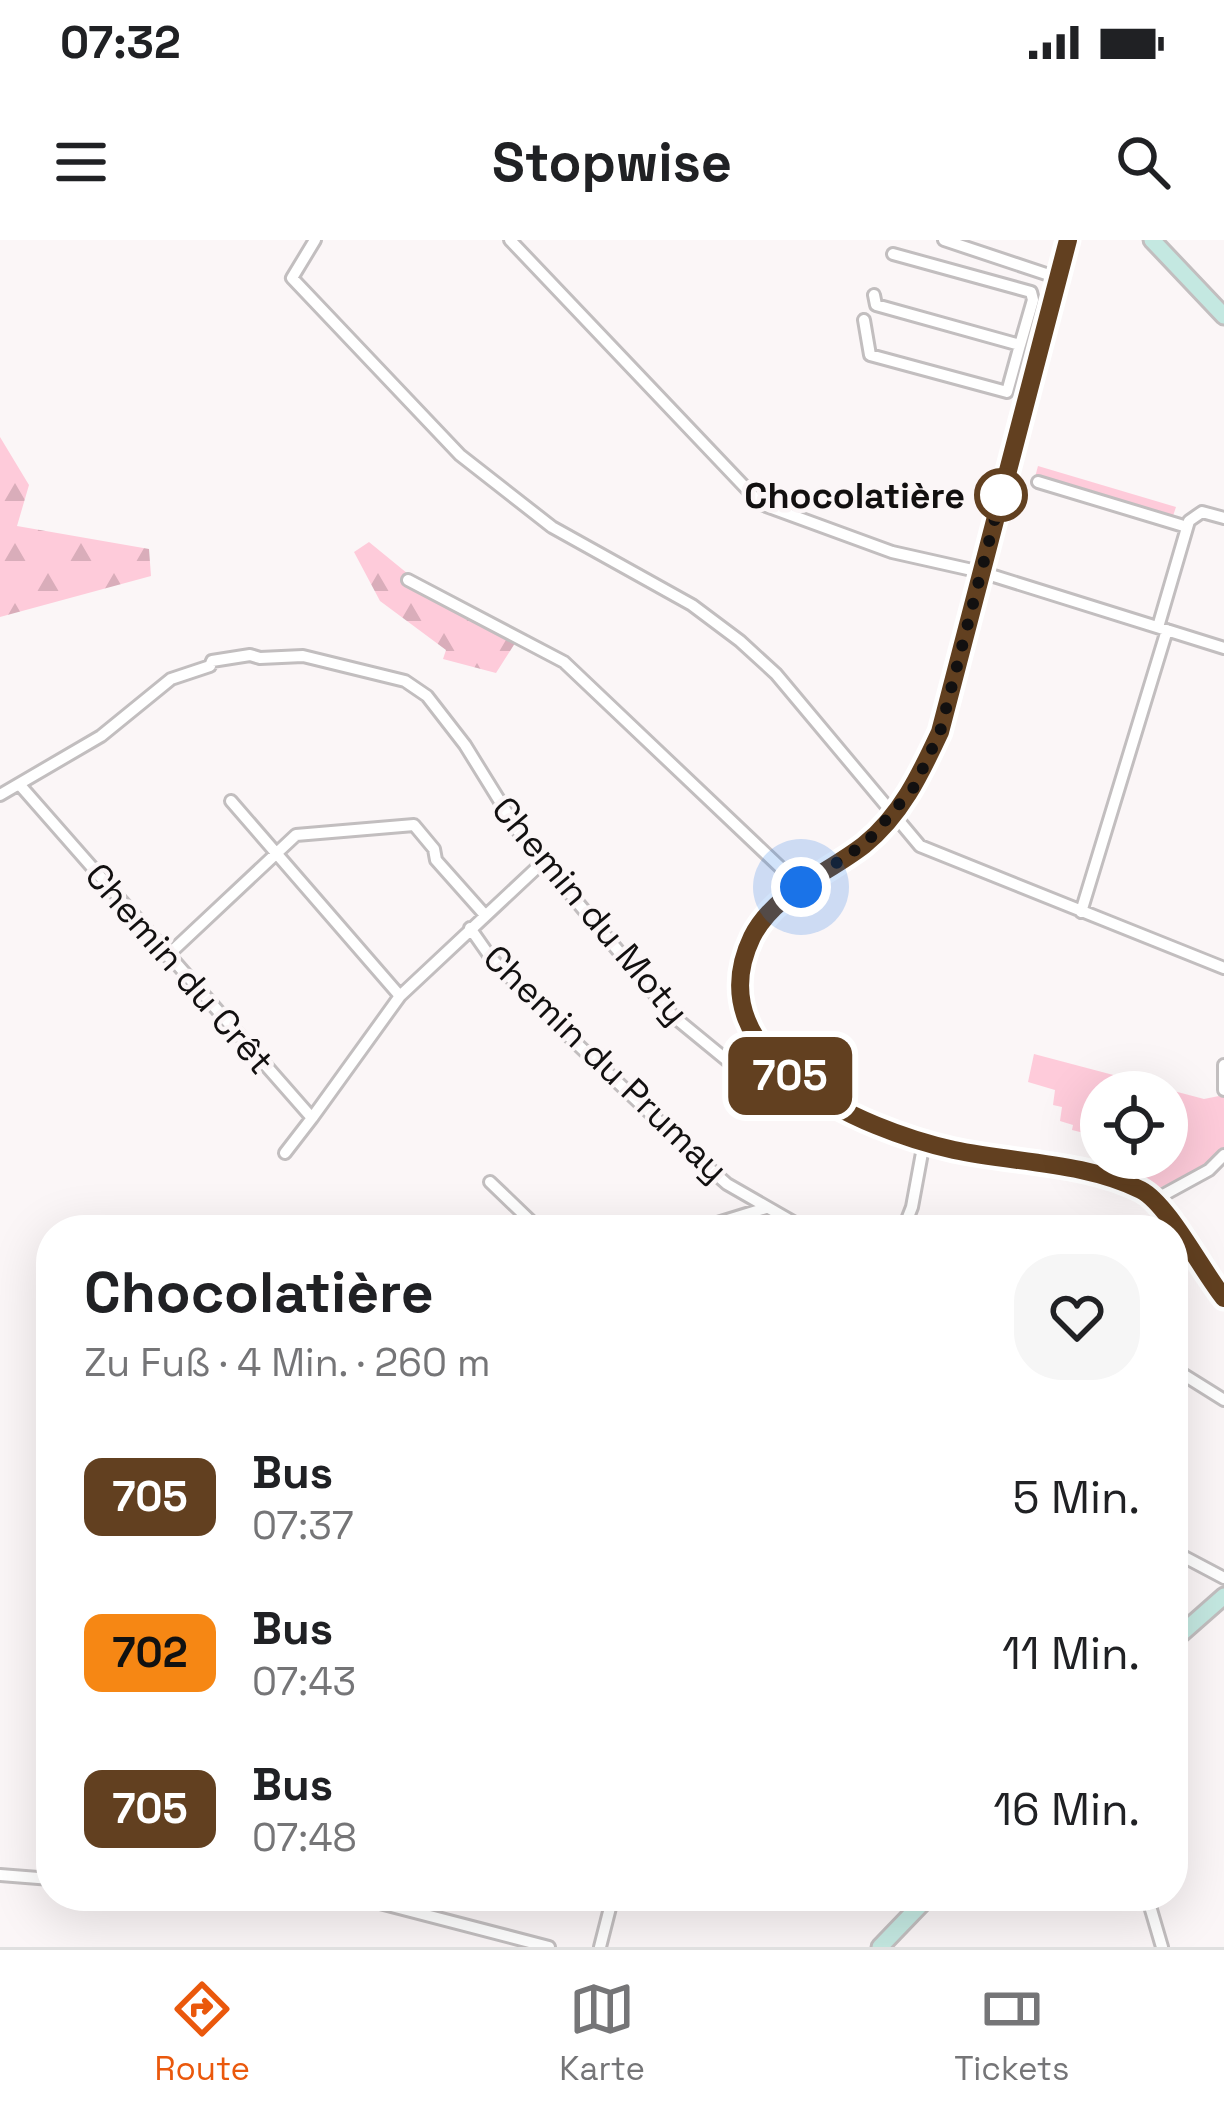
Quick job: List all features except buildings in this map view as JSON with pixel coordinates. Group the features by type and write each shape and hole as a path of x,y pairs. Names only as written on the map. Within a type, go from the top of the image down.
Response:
{"street":[{"path":"315,240 292,278 473,465 552,527 692,605 740,641 776,674 920,846 1224,968"},
{"path":"510,240 761,504 892,552 981,572 1224,648"},
{"path":"944,240 1058,278"},
{"path":"1068,240 940,732 914,787 894,814 867,842 778,904 753,935 742,969 742,998 746,1018 763,1049 819,1098 924,1142 1106,1178 1156,1199 1165,1215"},
{"path":"1152,240 1224,316"},
{"path":"864,320 870,355 1007,392 1033,300 1031,292 893,254"},
{"path":"874,295 876,305 1020,345"},
{"path":"1038,482 1187,527"},
{"path":"1081,912 1187,527 1197,513 1224,518"},
{"path":"408,580 564,662 801,887"},
{"name":"Chemin du Moty","path":"0,795 101,736 171,679 210,666 212,661 250,655 303,656 405,681 427,696 543,862 673,1016 785,1108 802,1112 819,1098"},
{"name":"Chemin du Crêt","path":"19,784 312,1118"},
{"path":"231,801 400,996"},
{"path":"167,956 296,835 414,825 434,849 436,860 484,914"},
{"path":"285,1153 400,996 543,862"},
{"name":"Chemin du Prumay","path":"470,928 491,958 637,1102 727,1184 779,1215"},
{"path":"1224,1065 1224,1090"},
{"path":"909,1215 924,1142"},
{"path":"1156,1199 1209,1170 1224,1155"},
{"path":"490,1182 524,1215"},
{"path":"743,1215 766,1208"},
{"path":"1188,1249 1224,1298"},
{"path":"1188,1377 1224,1400"},
{"path":"1188,1559 1224,1577"},
{"path":"1188,1628 1224,1596"},
{"path":"0,1875 36,1878"},
{"path":"419,1911 549,1947"},
{"path":"600,1947 609,1911"},
{"path":"880,1947 915,1911"},
{"path":"1151,1911 1162,1947"}],"green space":[{"path":"0,437 29,485 17,526 149,549 151,576 0,617"},
{"path":"1038,466 1176,507 1171,522 1034,481"},
{"path":"369,542 424,587 517,640 496,673 443,659 446,650 380,601 354,552"},
{"path":"1034,1054 1098,1071 1080,1071 1080,1132 1060,1121 1062,1107 1053,1105 1055,1090 1028,1082"},
{"path":"1188,1095 1204,1099 1224,1095 1224,1149 1188,1174"},
{"path":"1125,1179 1178,1179 1155,1190"}],"bus line":[{"name":"705","path":"1068,240 940,732 914,787 894,814 867,842 791,894 764,919 746,954 742,998 752,1033 770,1059 819,1098 924,1142 1034,1162 1136,1188 1156,1199 1166,1215"},
{"name":"705","path":"1188,1248 1224,1298"}],"place":[{"name":"Chocolatière","path":"1001,495"}],"route":[{"path":"801,887 867,842 914,787 940,732 1001,495"}]}
